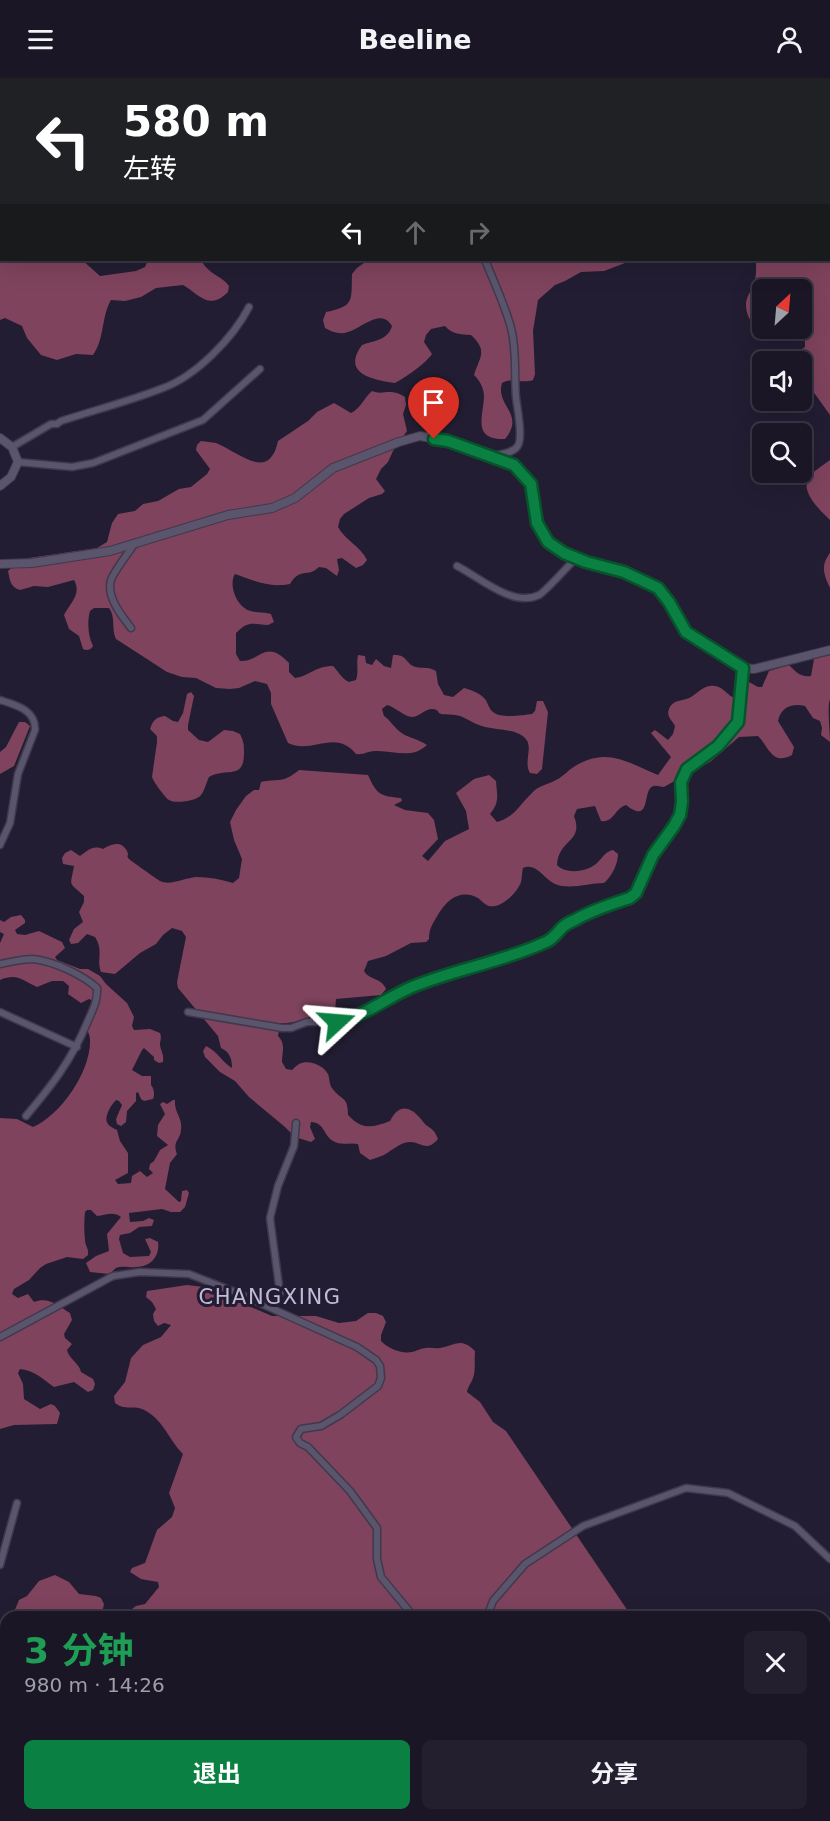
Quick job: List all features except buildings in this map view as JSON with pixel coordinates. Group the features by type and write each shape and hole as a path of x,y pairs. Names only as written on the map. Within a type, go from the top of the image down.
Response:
{"street":[{"path":"485,261 512,329 519,413 517,447 509,453 489,456"},
{"path":"12,447 51,424 57,424 165,388 189,374 241,323 249,307"},
{"path":"18,462 72,467 93,463 203,420 260,369"},
{"path":"0,564 32,563 110,551 228,515 272,508 295,498 333,468 420,436 448,441 514,465 531,484 537,523 548,542 564,553 624,572 658,588 686,632 743,668 754,669 830,650"},
{"path":"0,438 12,447 18,462 11,477 0,486"},
{"path":"131,628 118,612 112,596 111,581 135,543"},
{"path":"457,566 473,574 493,589 520,598 539,595 576,558"},
{"path":"188,1012 282,1028 291,1028 307,1022 337,1022 351,1019 418,985 500,960 545,942 574,920 630,898 636,893 653,855 680,815 681,782 687,769 718,746 738,722 743,668"},
{"path":"0,700 17,705 32,715 36,723 18,774 10,823 0,845"},
{"path":"0,964 36,960 69,970 87,979 97,988 98,999 77,1047 57,1079 26,1116"},
{"path":"0,1012 77,1047"},
{"path":"267,1306 280,1293 270,1218 278,1186 294,1146 296,1124"},
{"path":"0,1337 113,1276 140,1272 189,1274 357,1347 376,1360 380,1366 381,1378 378,1386 340,1415 321,1426 301,1429 296,1437 350,1491 377,1528 377,1560 381,1577 409,1611"},
{"path":"489,1611 493,1601 525,1564 583,1526 686,1488 728,1493 795,1526 830,1559"},
{"path":"0,1565 17,1503"}],"shaded area":[{"path":"0,261 83,261 100,276 136,271 145,267 148,261 202,261 229,286 228,292 221,298 210,301 183,285 156,288 141,297 125,301 111,300 93,355 76,354 57,360 41,355 27,338 22,326 5,318 0,320"},
{"path":"367,261 626,261 604,271 581,272 555,285 538,300 533,331 535,374 533,380 502,383 502,398 512,423 511,430 505,439 488,436 482,426 484,394 474,375 481,350 471,335 454,333 445,326 431,329 424,342 432,354 415,370 395,383 369,377 357,369 356,355 362,345 387,335 392,326 388,321 377,318 345,333 336,333 325,328 323,320 326,312 342,307 350,301 352,274"},
{"path":"756,261 830,261 830,415 812,391 812,351 799,351 805,347 805,339 812,339 812,279 755,279"},
{"path":"752,287 752,322 747,311 747,298"},
{"path":"372,391 391,392 405,397 406,405 403,414 407,431 376,479 385,491 369,498 340,519 338,527 341,532 367,560 356,568 342,558 337,559 339,570 337,576 326,568 319,567 297,576 290,584 282,585 262,583 235,574 233,590 242,606 251,611 271,614 274,622 268,625 251,624 240,629 236,633 236,654 240,661 263,653 274,652 289,663 289,672 295,678 333,666 349,682 356,680 358,655 365,656 366,663 372,665 376,659 384,666 391,668 393,655 398,655 412,666 436,671 438,684 444,695 453,697 464,688 470,690 483,697 492,711 497,714 512,716 532,714 537,701 543,701 548,712 542,769 537,774 530,773 528,769 529,746 521,735 512,731 482,726 460,716 441,714 433,709 412,717 387,705 382,709 384,716 399,731 427,745 415,752 375,751 356,754 340,743 297,746 288,743 271,704 271,693 267,684 255,681 239,688 216,688 196,678 182,677 167,672 116,639 109,608 94,608 90,611 88,629 93,646 84,650 79,636 69,629 64,615 76,594 74,580 48,587 34,586 20,590 11,583 8,571 22,559 97,548 107,542 112,523 118,514 135,511 143,504 158,501 179,489 191,487 210,469 196,450 201,441 216,443 252,461 268,460 274,454 278,441 308,421 317,412 334,403 351,413"},
{"path":"830,460 830,520 808,493 807,483 812,483 812,474"},
{"path":"830,553 830,588 824,570"},
{"path":"830,655 830,742 821,735 820,721 813,718 805,706 788,707 779,716 778,721 794,747 792,755 785,758 775,757 758,736 739,737 710,762 664,787 650,788 643,809 640,811 626,805 609,820 601,821 595,806 577,809 574,816 576,831 562,850 557,865 566,870 583,870 594,865 606,853 613,850 618,854 617,862 604,883 561,886 551,882 532,867 523,868 521,882 516,890 499,905 489,906 472,895 456,897 446,903 439,913 426,942 411,943 386,956 368,961 364,971 384,985 386,989 381,995 336,999 335,1012 331,1014 280,1023 278,1036 283,1045 282,1062 286,1069 292,1070 299,1064 307,1062 323,1068 328,1074 332,1088 347,1104 348,1115 363,1125 372,1126 384,1123 390,1121 399,1110 411,1110 436,1134 438,1139 431,1145 424,1146 407,1142 370,1160 360,1153 358,1144 333,1141 316,1123 311,1122 310,1127 315,1139 311,1142 295,1137 249,1097 235,1081 220,1072 205,1057 203,1051 206,1046 232,1068 230,1056 221,1048 218,1036 178,988 177,982 186,937 182,931 172,928 156,944 140,953 115,974 101,972 100,951 95,937 87,934 78,943 71,944 69,940 74,929 83,922 79,912 84,902 84,896 72,884 74,866 63,864 62,858 71,850 80,856 93,848 103,849 119,844 127,851 129,859 160,881 173,882 201,877 233,883 239,878 242,859 230,822 236,810 246,796 254,790 259,790 261,782 284,779 299,770 368,775 377,791 401,798 402,801 394,805 405,810 428,813 434,820 438,839 422,856 428,861 445,841 469,829 466,811 456,793 474,779 489,775 496,781 497,802 490,814 497,822 513,814 537,788 559,779 572,768 587,760 617,758 658,775 671,757 651,733 655,730 668,740 673,734 675,726 668,714 672,704 711,686 719,687 734,698 744,699 746,683 762,687 769,671 789,665 801,675 811,676 814,659"},
{"path":"191,692 194,696 188,730 199,740 208,742 224,730 240,734 244,746 243,762 241,767 233,772 209,777 199,797 176,802 167,799 152,777 157,736 150,729 152,723 162,716 178,722 183,713 187,694"},
{"path":"19,722 25,722 30,726 14,766 0,774 0,752 6,747"},
{"path":"21,915 25,923 15,930 17,934 25,935 39,931 62,942 65,948 55,957 57,960 80,969 88,969 100,976 127,1003 134,1017 132,1026 134,1030 150,1029 160,1033 163,1062 159,1063 154,1060 154,1057 144,1048 132,1070 142,1076 151,1076 153,1099 144,1101 138,1092 136,1093 136,1101 127,1111 126,1122 121,1126 117,1124 116,1119 122,1105 119,1101 114,1102 107,1115 108,1124 117,1130 120,1141 128,1153 128,1173 115,1180 118,1184 131,1183 132,1176 140,1171 147,1177 153,1173 149,1169 150,1164 160,1150 168,1145 157,1136 158,1125 165,1114 160,1104 163,1102 167,1104 175,1100 181,1130 176,1144 177,1154 170,1163 165,1189 179,1202 182,1191 187,1190 189,1193 185,1207 180,1212 162,1209 129,1213 130,1222 149,1218 154,1220 152,1226 139,1227 130,1233 120,1235 123,1253 130,1257 149,1256 151,1252 145,1239 150,1238 158,1242 158,1252 150,1263 134,1267 118,1267 109,1274 90,1272 86,1263 109,1251 107,1234 121,1217 112,1214 97,1216 91,1210 87,1210 84,1230 88,1255 83,1259 67,1257 46,1264 29,1280 14,1289 12,1294 18,1298 28,1294 34,1302 49,1301 70,1313 72,1320 64,1334 72,1344 67,1350 68,1353 81,1372 93,1379 95,1384 93,1390 88,1392 74,1382 54,1387 35,1373 20,1369 18,1373 23,1384 24,1399 40,1409 51,1404 55,1406 60,1413 57,1424 14,1425 0,1429 0,1118 17,1119 33,1127 54,1113 64,1102 80,1078 89,1052 89,1033 84,1022 93,1001 89,999 81,1003 68,994 69,986 63,981 52,981 37,987 15,977 0,980 0,943 4,934 0,932 0,920 4,922 11,917"},
{"path":"187,1285 204,1287 272,1316 316,1316 339,1323 356,1321 368,1313 376,1313 383,1316 386,1322 381,1341 399,1352 440,1348 458,1343 466,1344 475,1351 475,1368 467,1392 480,1402 493,1422 506,1431 628,1611 130,1611 136,1606 145,1604 159,1587 158,1582 141,1579 130,1572 132,1568 145,1563 157,1530 172,1517 175,1508 169,1493 183,1454 160,1423 149,1413 142,1409 115,1403 114,1396 125,1382 131,1358 143,1345 161,1337 171,1325 164,1323 158,1326 154,1321 153,1314 156,1309 146,1297 147,1291"},
{"path":"55,1575 69,1582 79,1594 101,1598 104,1604 102,1611 14,1611 19,1600 27,1596 39,1581"}],"district":[{"name":"CHANGXING","path":"270,1297"}],"route":[{"path":"337,1022 351,1019 418,985 500,960 545,942 574,920 630,898 636,893 653,855 680,815 681,782 687,769 718,746 738,722 743,668 686,632 658,588 624,572 586,562 564,553 548,542 537,523 531,484 514,465 448,441 434,439"}]}
